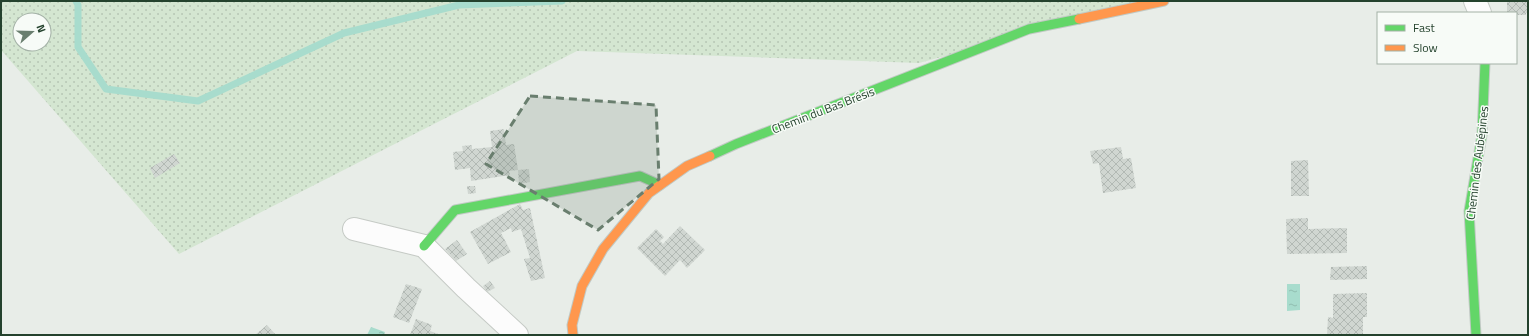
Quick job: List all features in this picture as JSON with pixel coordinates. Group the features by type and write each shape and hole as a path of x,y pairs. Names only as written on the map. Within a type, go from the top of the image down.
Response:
{"street":[{"name":"Chemin du Bas Brésis","path":"573,335 572,325 582,286 602,249 649,193 687,166 736,144 1029,29 1164,1"},
{"path":"1475,1 1480,12"},
{"name":"Chemin des Aubépines","path":"1476,335 1469,211 1482,134 1485,64"},
{"path":"424,246 455,210 640,176 660,185"},
{"path":"354,229 424,246 466,288 517,335"}],"highlighted area":[{"path":"530,96 656,105 659,179 598,230 486,164"}],"shaded area":[{"path":"1,1 1150,1 919,63 577,51 179,254 1,50"}],"water":[{"path":"1287,284 1300,284 1300,310 1287,311"},
{"path":"371,327 385,332 384,335 367,335"}],"building":[{"path":"1507,1 1528,1 1528,13 1526,13 1526,15 1517,15 1517,12 1507,12"},
{"path":"504,129 506,145 514,144 518,170 509,171 510,175 471,181 470,168 455,170 453,152 463,151 462,146 472,145 472,149 492,147 490,131"},
{"path":"1121,147 1123,159 1131,158 1136,188 1103,193 1099,163 1093,164 1090,151"},
{"path":"174,154 180,163 155,178 150,168"},
{"path":"1308,160 1309,196 1291,196 1291,161"},
{"path":"529,169 530,182 519,184 518,170"},
{"path":"467,186 475,186 476,193 468,194"},
{"path":"520,204 523,210 530,208 545,278 531,281 524,259 530,258 521,229 512,232 511,228 501,233 511,252 488,264 470,232"},
{"path":"1308,218 1308,229 1347,228 1347,253 1287,254 1286,219"},
{"path":"680,226 705,250 687,268 680,260 665,276 637,248 656,229 664,237 660,241 663,244"},
{"path":"457,240 467,254 456,261 445,249"},
{"path":"1367,266 1367,279 1330,280 1331,267"},
{"path":"490,281 495,288 487,292 483,286"},
{"path":"406,284 422,289 409,323 393,317"},
{"path":"1367,293 1367,317 1363,317 1363,335 1327,335 1328,317 1333,318 1333,294"},
{"path":"416,319 432,325 430,331 441,335 410,335"},
{"path":"267,325 276,335 255,335"}],"waterway":[{"path":"76,1 78,5 78,47 106,89 198,101 344,33 459,5 562,1"}],"traffic: fast":[{"path":"710,156 736,144 1029,29 1079,19"},
{"path":"1476,335 1469,211 1482,135 1485,64"},
{"path":"424,246 455,210 640,176 660,185"}],"traffic: slow":[{"path":"1079,19 1164,1"},
{"path":"573,335 572,325 582,286 603,249 649,193 687,166 710,156"}]}
